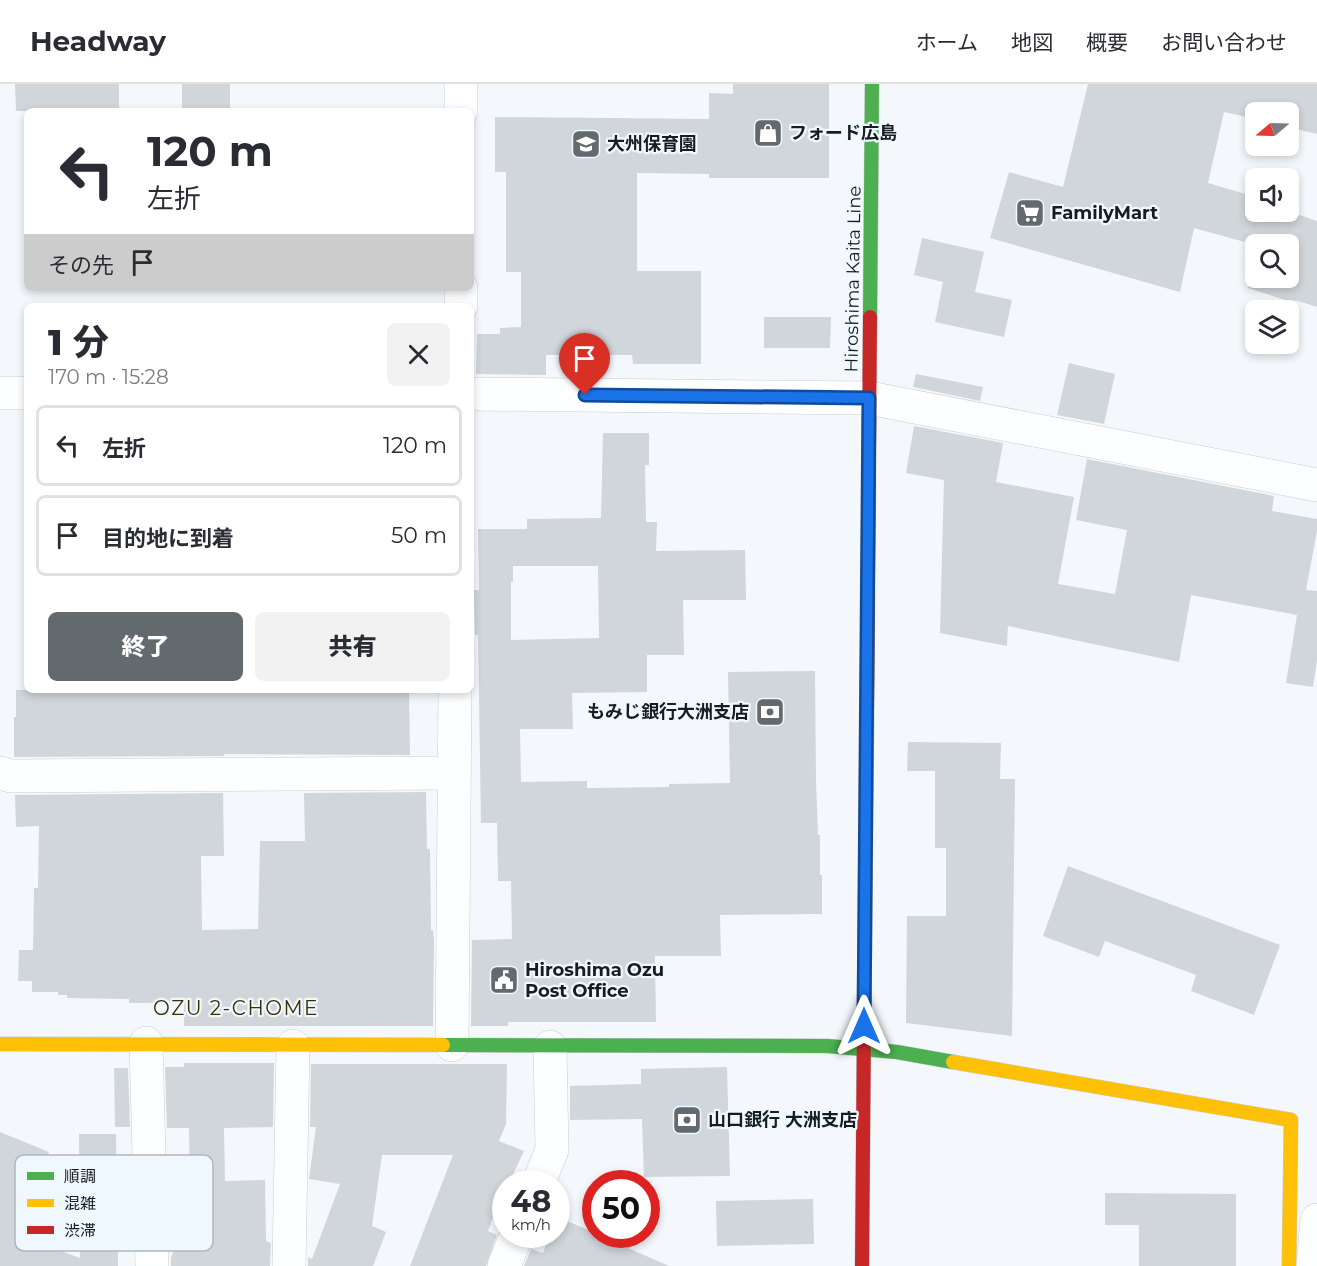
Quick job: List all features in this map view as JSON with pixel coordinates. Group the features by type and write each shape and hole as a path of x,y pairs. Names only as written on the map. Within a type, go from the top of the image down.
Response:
{"street":[{"path":"460,84 461,108"},
{"name":"Hiroshima Kaita Line","path":"862,1266 872,84"},
{"path":"0,393 24,393"},
{"path":"474,394 869,398 1317,485"},
{"path":"452,1045 455,693"},
{"path":"0,773 23,776 454,773"},
{"path":"146,1043 150,1155"},
{"path":"0,1044 827,1047 897,1052 1290,1120 1289,1266"},
{"path":"289,1266 293,1046"},
{"path":"544,1170 552,1150 550,1047"},
{"path":"1313,1266 1317,1220"},
{"path":"504,1266 511,1248"},
{"path":"153,1251 153,1266"}],"building":[{"path":"15,84 119,84 119,108 24,108 24,111 16,111"},
{"path":"182,84 230,84 230,108 182,108"},
{"path":"733,84 829,84 829,178 709,178 709,174 637,173 637,271 701,271 701,364 633,364 632,355 546,355 546,375 476,374 477,334 500,334 500,328 521,327 521,272 506,272 506,172 495,172 495,117 709,119 709,93 733,94"},
{"path":"1088,84 1317,84 1317,134 1299,130 1299,102 1245,102 1245,117 1224,112 1208,183 1245,194 1245,222 1299,222 1299,215 1317,221 1317,307 1299,300 1285,300 1248,288 1299,288 1299,234 1245,234 1245,242 1194,228 1180,292 990,238 1009,172 1063,187"},
{"path":"922,238 984,252 975,292 1012,300 1004,337 935,322 943,282 914,275"},
{"path":"764,317 831,317 830,348 764,348"},
{"path":"1069,363 1115,374 1104,424 1057,415"},
{"path":"916,374 983,387 980,401 913,387"},
{"path":"914,426 1003,443 996,482 1074,497 1058,584 1115,594 1127,530 1076,520 1087,459 1274,496 1272,511 1317,519 1317,531 1306,590 1317,591 1317,660 1313,687 1286,683 1297,615 1191,595 1179,662 1008,626 1007,646 940,633 944,480 906,473"},
{"path":"603,433 649,433 649,465 645,465 646,522 657,522 656,551 745,550 746,600 683,600 684,655 647,655 647,692 572,693 573,729 520,729 521,782 587,781 587,788 669,787 669,784 730,783 728,672 815,671 816,781 822,914 720,915 721,956 655,956 656,1022 508,1022 508,1026 471,1026 472,940 512,939 511,881 498,881 497,823 481,823 478,635 475,635 474,590 479,590 478,529 527,529 527,519 601,518","holes":["513,566 598,566 599,638 511,640"]},
{"path":"16,690 24,690 24,693 409,693 410,755 225,754 223,756 14,757 14,717 16,717"},
{"path":"908,742 1001,743 1000,779 1015,779 1012,1036 906,1023 907,916 946,916 946,848 935,848 935,771 907,771"},
{"path":"426,792 427,849 430,849 431,930 433,930 434,940 433,1026 184,1026 184,1003 129,1003 129,999 67,998 67,995 58,995 58,992 32,992 32,981 18,981 19,950 33,950 34,888 38,888 39,826 16,827 15,795 223,793 224,856 201,856 202,930 258,929 260,841 305,841 304,793"},
{"path":"1068,866 1280,945 1254,1015 1191,991 1196,975 1105,941 1099,957 1043,936"},
{"path":"184,1063 274,1063 273,1127 224,1128 225,1181 265,1180 266,1241 271,1243 270,1266 171,1266 174,1251 213,1251 213,1155 189,1155 189,1128 167,1128 165,1067 184,1067"},
{"path":"311,1064 507,1064 506,1124 499,1141 524,1151 515,1170 492,1170 492,1220 488,1231 492,1233 492,1248 486,1266 410,1266 453,1155 382,1155 372,1226 386,1232 373,1266 308,1266 308,1257 312,1259 340,1184 309,1179 316,1127 310,1127"},
{"path":"727,1067 730,1176 660,1177 660,1170 644,1170 642,1119 570,1120 570,1086 641,1084 641,1069"},
{"path":"114,1068 128,1068 130,1127 115,1127"},
{"path":"0,1132 49,1152 48,1155 15,1155 15,1251 61,1251 80,1258 80,1251 118,1251 118,1266 0,1266"},
{"path":"79,1134 116,1134 116,1155 79,1155"},
{"path":"1105,1193 1236,1194 1236,1266 1139,1266 1139,1225 1105,1225"},
{"path":"813,1199 814,1244 717,1246 716,1201"},
{"path":"570,1222 582,1227 582,1248 628,1248 669,1266 524,1266 531,1249 543,1253 545,1248 570,1248"}],"traffic: fast":[{"path":"870,317 872,84"},
{"path":"443,1045 827,1046 897,1052 953,1062"}],"traffic: slow":[{"path":"864,1022 867,707"},
{"path":"0,1044 443,1045"},
{"path":"953,1062 1291,1120 1289,1266"}],"traffic: jam":[{"path":"867,707 870,317"},
{"path":"862,1266 864,1022"}],"place":[{"name":"フォード広島","path":"768,133"},
{"name":"大州保育園","path":"586,144"},
{"name":"FamilyMart","path":"1030,213"},
{"name":"もみじ銀行大洲支店","path":"770,712"},
{"name":"Hiroshima Ozu Post Office","path":"504,980"},
{"name":"山口銀行 大洲支店","path":"687,1120"}],"district":[{"name":"OZU 2-CHOME","path":"236,1008"}],"route":[{"path":"585,395 869,398 864,1026"}]}
